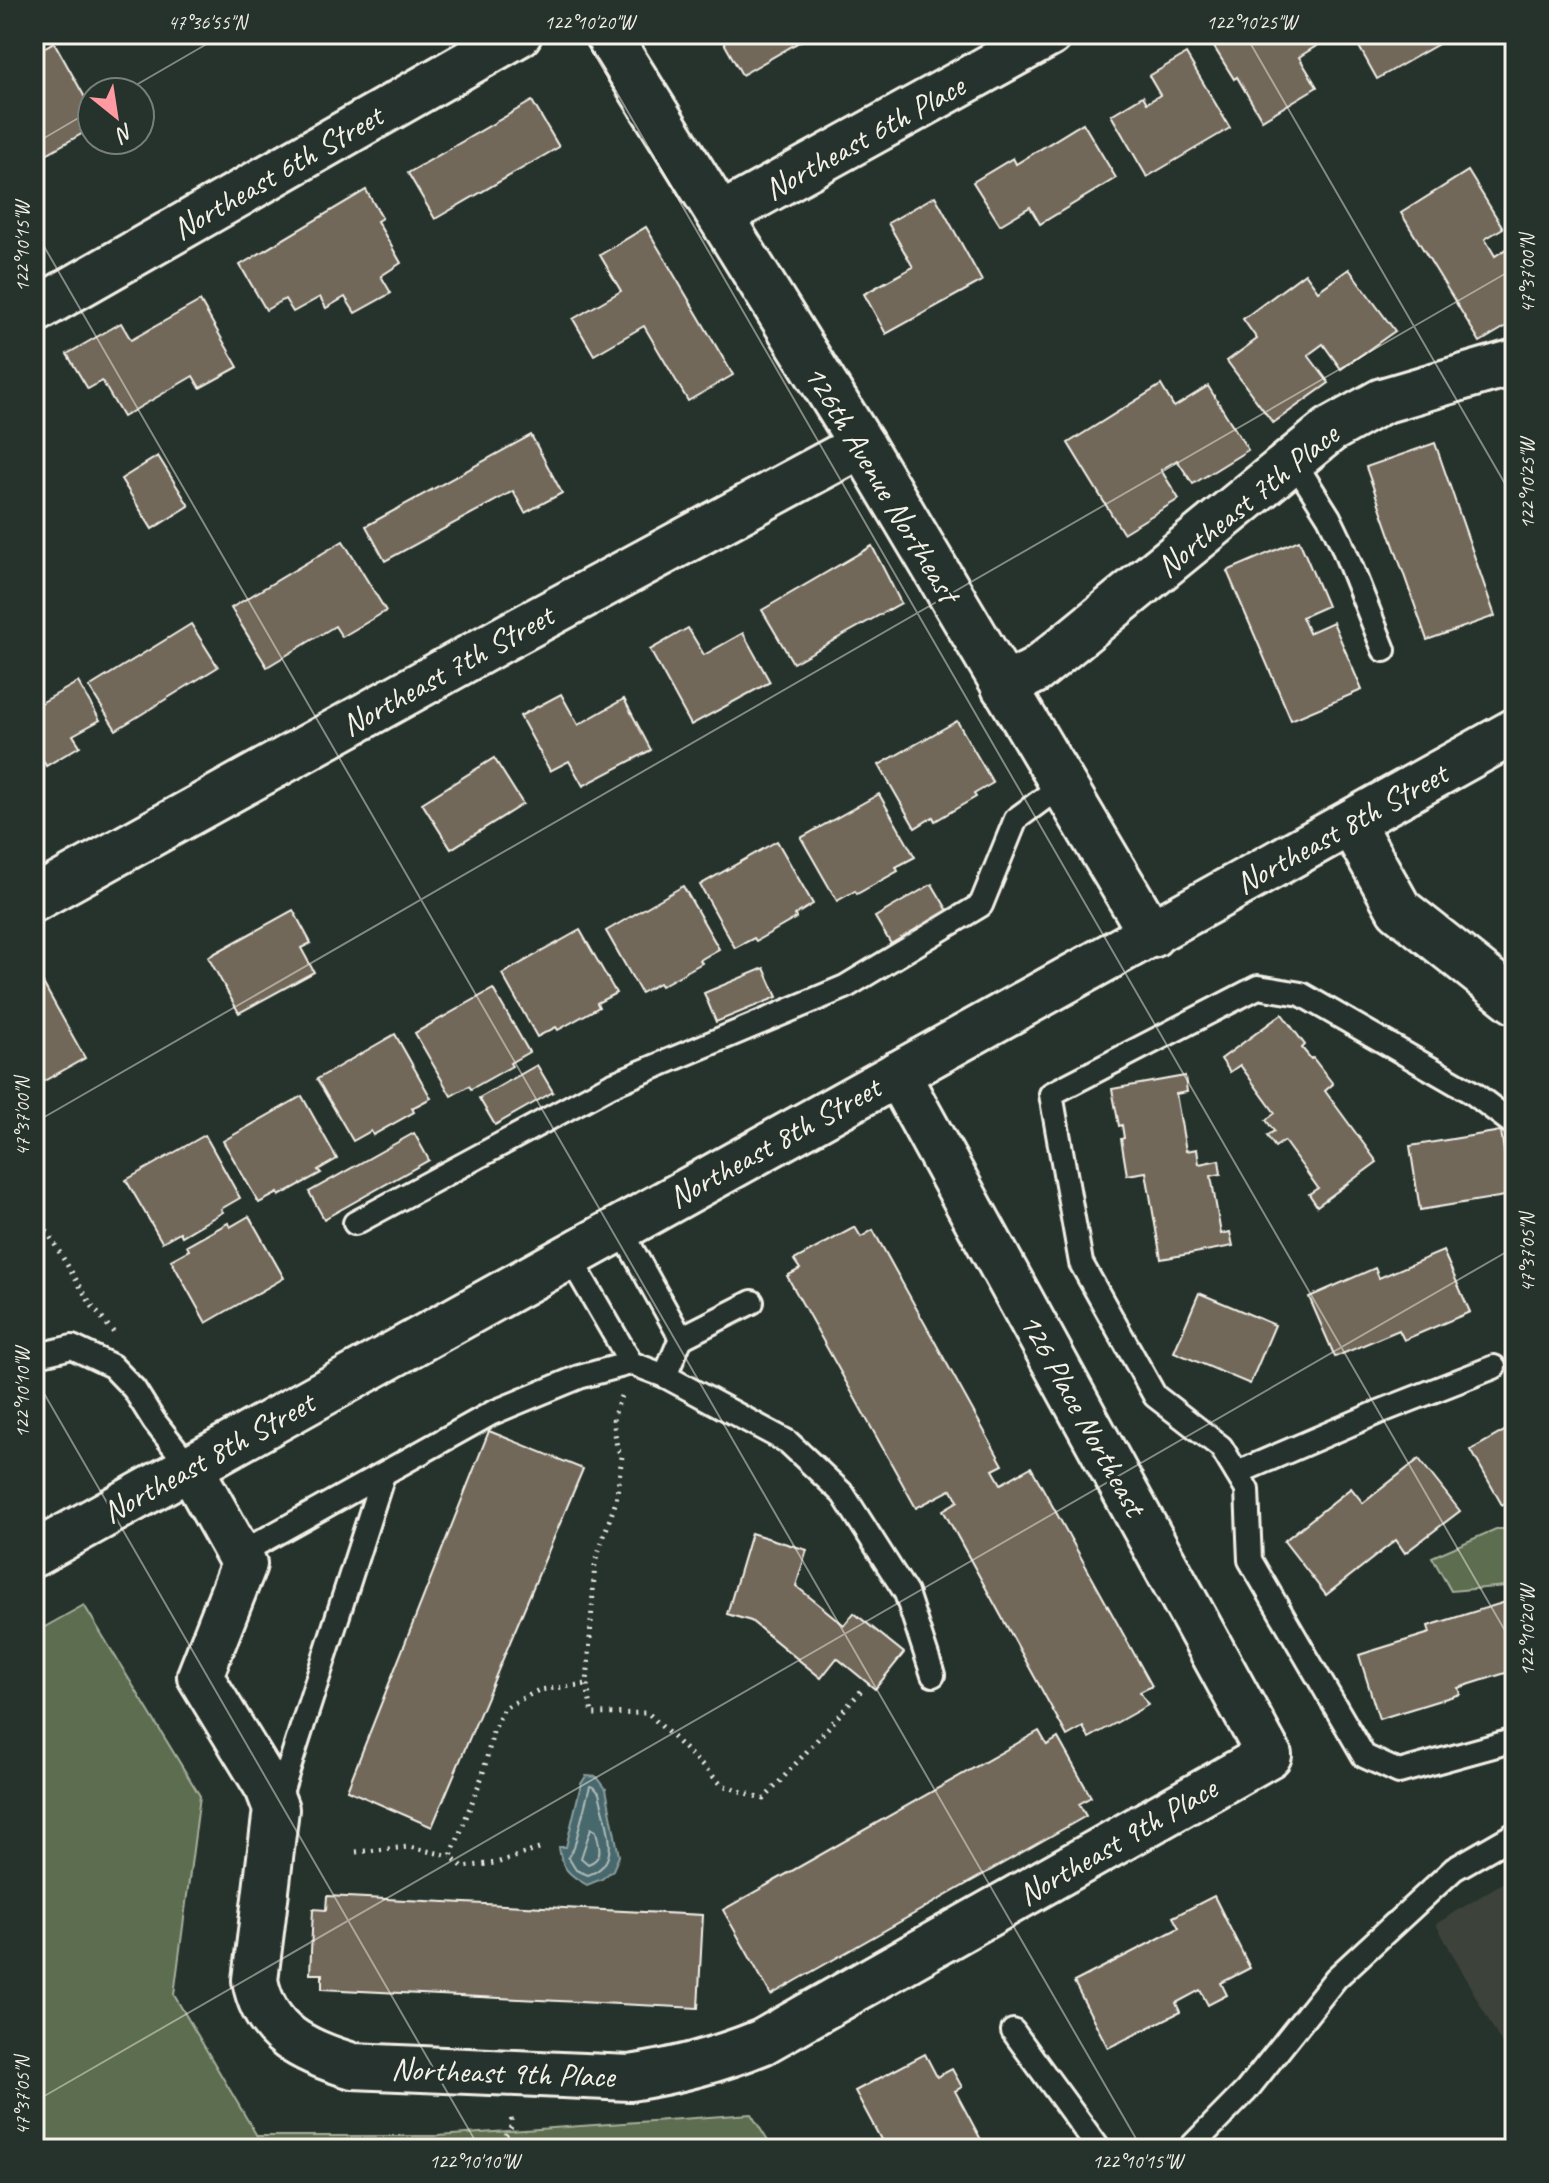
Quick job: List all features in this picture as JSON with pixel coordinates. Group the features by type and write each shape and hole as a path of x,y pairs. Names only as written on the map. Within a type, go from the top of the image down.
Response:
{"street":[{"name":"Northeast 6th Street","path":"34,311 519,34"},
{"name":"126th Avenue Northeast","path":"607,34 862,445 1152,935"},
{"name":"Northeast 6th Place","path":"720,216 1050,34"},
{"name":"Northeast 7th Place","path":"1004,687 1035,671 1330,430 1382,401 1515,362"},
{"name":"Northeast 7th Street","path":"34,899 501,640 862,445"},
{"name":"Northeast 8th Street","path":"34,1554 1515,731"},
{"path":"1351,823 1399,909 1515,1001"},
{"name":"126 Place Northeast","path":"897,1074 1269,1755"},
{"path":"190,1467 244,1564 200,1676 268,1788 276,1809"},
{"name":"Northeast 9th Place","path":"276,1809 255,1980 259,2002 271,2020 291,2040 319,2056 353,2066 630,2078 717,2061 762,2042 1269,1755"}],"lane":[{"path":"1293,460 1341,542 1384,650"},
{"path":"355,1223 611,1085 845,987 981,905 1016,819 1062,785"},
{"path":"1515,1125 1473,1093 1301,994 1258,987 1051,1094 1081,1263 1155,1396 1221,1447 1247,1490 1250,1560 1364,1756 1399,1772 1515,1740"},
{"path":"620,1228 681,1338"},
{"path":"569,1256 631,1363"},
{"path":"665,1376 681,1338 752,1302"},
{"path":"34,1356 72,1347 112,1366 134,1389 154,1421 190,1467"},
{"path":"239,1554 492,1413 579,1377 631,1363 665,1376 788,1442 843,1494 906,1593 933,1675"},
{"path":"1237,1473 1494,1367"},
{"path":"276,1809 383,1475"},
{"path":"1193,2148 1246,2091 1336,1978 1454,1869 1515,1834"},
{"path":"1013,2031 1099,2149"}],"path":[{"path":"34,1210 92,1306 119,1341"},
{"path":"631,1363 613,1418 617,1448 622,1456 616,1501 595,1562 587,1684 592,1714 648,1713 722,1785 764,1799 861,1691"},
{"path":"451,1856 483,1774 493,1732 504,1708 539,1690 587,1684"},
{"path":"356,1852 409,1847 451,1856 463,1867 496,1863 539,1849"}],"shaded area":[{"path":"1515,1875 1515,2068 1436,1924"}],"green space":[{"path":"1496,1529 1515,1529 1515,1582 1506,1586 1451,1591 1432,1557"},
{"path":"84,1605 200,1796 174,1995 257,2136 438,2136 751,2114 773,2149 34,2149 34,1633"}],"water":[{"path":"586,1776 597,1777 606,1789 619,1856 613,1870 587,1885 567,1870 559,1847 566,1847 581,1784"}],"building":[{"path":"719,34 813,34 742,75"},
{"path":"1236,34 1248,34 1254,45 1272,34 1327,34 1329,38 1299,57 1317,87 1262,120 1237,77 1234,79 1214,47"},
{"path":"1352,34 1456,34 1377,79"},
{"path":"54,42 76,81 76,137 34,161 34,53"},
{"path":"1186,54 1230,128 1147,177 1111,115 1143,96 1147,103 1160,95 1149,76"},
{"path":"532,101 559,147 435,219 408,173"},
{"path":"1083,123 1116,178 1040,224 1030,207 1000,225 973,182 1013,158 1016,164"},
{"path":"1468,171 1503,228 1485,239 1495,256 1515,243 1515,321 1480,342 1401,213"},
{"path":"366,190 382,218 377,221 401,263 381,276 391,293 355,313 345,297 326,308 320,297 293,312 285,299 266,310 240,265"},
{"path":"935,196 982,281 886,334 864,294 913,267 888,223"},
{"path":"646,227 733,375 688,401 644,326 594,355 573,319 621,291 600,255"},
{"path":"1349,269 1395,331 1341,369 1323,344 1308,355 1329,383 1273,423 1227,361 1257,339 1243,319 1305,273 1318,291"},
{"path":"200,301 238,367 200,388 193,376 123,417 102,381 88,389 67,354 121,323 131,340"},
{"path":"1161,385 1174,407 1208,386 1248,450 1193,484 1177,460 1161,470 1179,499 1123,533 1068,443"},
{"path":"531,435 562,493 525,513 513,491 385,561 366,526"},
{"path":"1435,443 1495,616 1427,640 1366,467"},
{"path":"158,456 189,506 152,529 121,479"},
{"path":"1299,540 1327,606 1302,617 1309,633 1333,622 1362,690 1291,720 1227,571"},
{"path":"343,541 386,611 342,637 335,626 267,667 231,608"},
{"path":"872,546 901,603 793,663 762,610"},
{"path":"191,624 218,667 116,730 89,687"},
{"path":"688,628 704,655 743,633 770,682 691,725 650,650"},
{"path":"78,682 100,720 73,735 80,746 46,766 39,753 34,757 34,707"},
{"path":"561,694 578,725 624,699 651,750 583,786 569,761 550,771 520,716"},
{"path":"957,721 993,783 935,821 933,817 915,828 879,765"},
{"path":"494,758 523,804 451,849 422,803"},
{"path":"879,794 915,857 896,867 898,871 857,894 855,891 837,901 801,838"},
{"path":"777,841 813,904 795,915 796,918 756,941 754,938 735,948 700,885"},
{"path":"932,884 948,911 891,944 875,917"},
{"path":"683,886 719,949 700,960 702,963 661,986 659,983 641,993 606,931"},
{"path":"293,910 311,943 301,948 314,972 239,1013 208,957"},
{"path":"580,930 616,993 597,1003 599,1007 558,1030 556,1027 537,1037 502,974"},
{"path":"764,968 777,997 716,1022 704,993"},
{"path":"43,983 85,1058 37,1085 34,1080 34,988"},
{"path":"493,989 529,1052 510,1063 512,1066 471,1089 469,1086 451,1096 415,1033"},
{"path":"1282,1014 1305,1045 1302,1048 1333,1084 1325,1091 1377,1162 1317,1206 1309,1194 1318,1188 1284,1141 1275,1147 1267,1136 1274,1131 1266,1120 1275,1113 1240,1065 1230,1072 1221,1059"},
{"path":"395,1034 431,1098 412,1108 414,1112 373,1135 371,1131 353,1141 317,1079"},
{"path":"537,1065 553,1092 495,1125 479,1098"},
{"path":"1185,1076 1187,1092 1176,1094 1186,1151 1197,1149 1199,1164 1219,1160 1221,1174 1211,1176 1221,1234 1230,1232 1233,1246 1161,1259 1146,1172 1127,1175 1122,1125 1119,1126 1112,1089"},
{"path":"302,1096 337,1159 318,1170 321,1173 279,1196 278,1193 259,1203 223,1141"},
{"path":"1501,1131 1511,1195 1420,1210 1410,1146"},
{"path":"414,1133 429,1160 324,1219 309,1192"},
{"path":"205,1135 240,1198 182,1236 180,1232 162,1242 126,1180"},
{"path":"249,1216 284,1278 206,1323 171,1260 189,1250 187,1246 228,1223 230,1227"},
{"path":"855,1227 861,1237 873,1230 1003,1465 993,1470 1001,1484 1031,1467 1152,1686 1140,1692 1148,1705 1089,1738 1083,1727 1067,1736 943,1510 958,1501 952,1489 916,1508 787,1276 800,1269 794,1260"},
{"path":"1443,1251 1470,1312 1404,1340 1399,1330 1335,1357 1309,1297 1375,1268 1379,1278"},
{"path":"1199,1293 1275,1325 1250,1384 1174,1352"},
{"path":"1515,1425 1515,1498 1502,1505 1471,1450"},
{"path":"489,1431 583,1469 432,1827 347,1790"},
{"path":"1419,1459 1460,1511 1405,1553 1396,1540 1326,1595 1284,1541 1351,1488 1363,1503"},
{"path":"751,1533 807,1550 796,1586 844,1625 854,1613 904,1653 875,1689 837,1658 821,1678 751,1621 727,1614"},
{"path":"1515,1599 1515,1670 1458,1688 1460,1694 1379,1719 1359,1655 1430,1633 1428,1626"},
{"path":"1039,1731 1047,1745 1058,1738 1091,1797 1079,1804 1086,1816 771,1995 723,1910"},
{"path":"327,1896 703,1915 698,2008 322,1989 322,1974 310,1974 313,1909 326,1910"},
{"path":"1214,1896 1250,1968 1221,1983 1227,1995 1208,2005 1200,1990 1176,2003 1180,2012 1108,2048 1074,1982 1179,1928 1173,1917"},
{"path":"925,2054 937,2077 952,2069 962,2087 955,2091 986,2149 886,2149 855,2091"}]}
